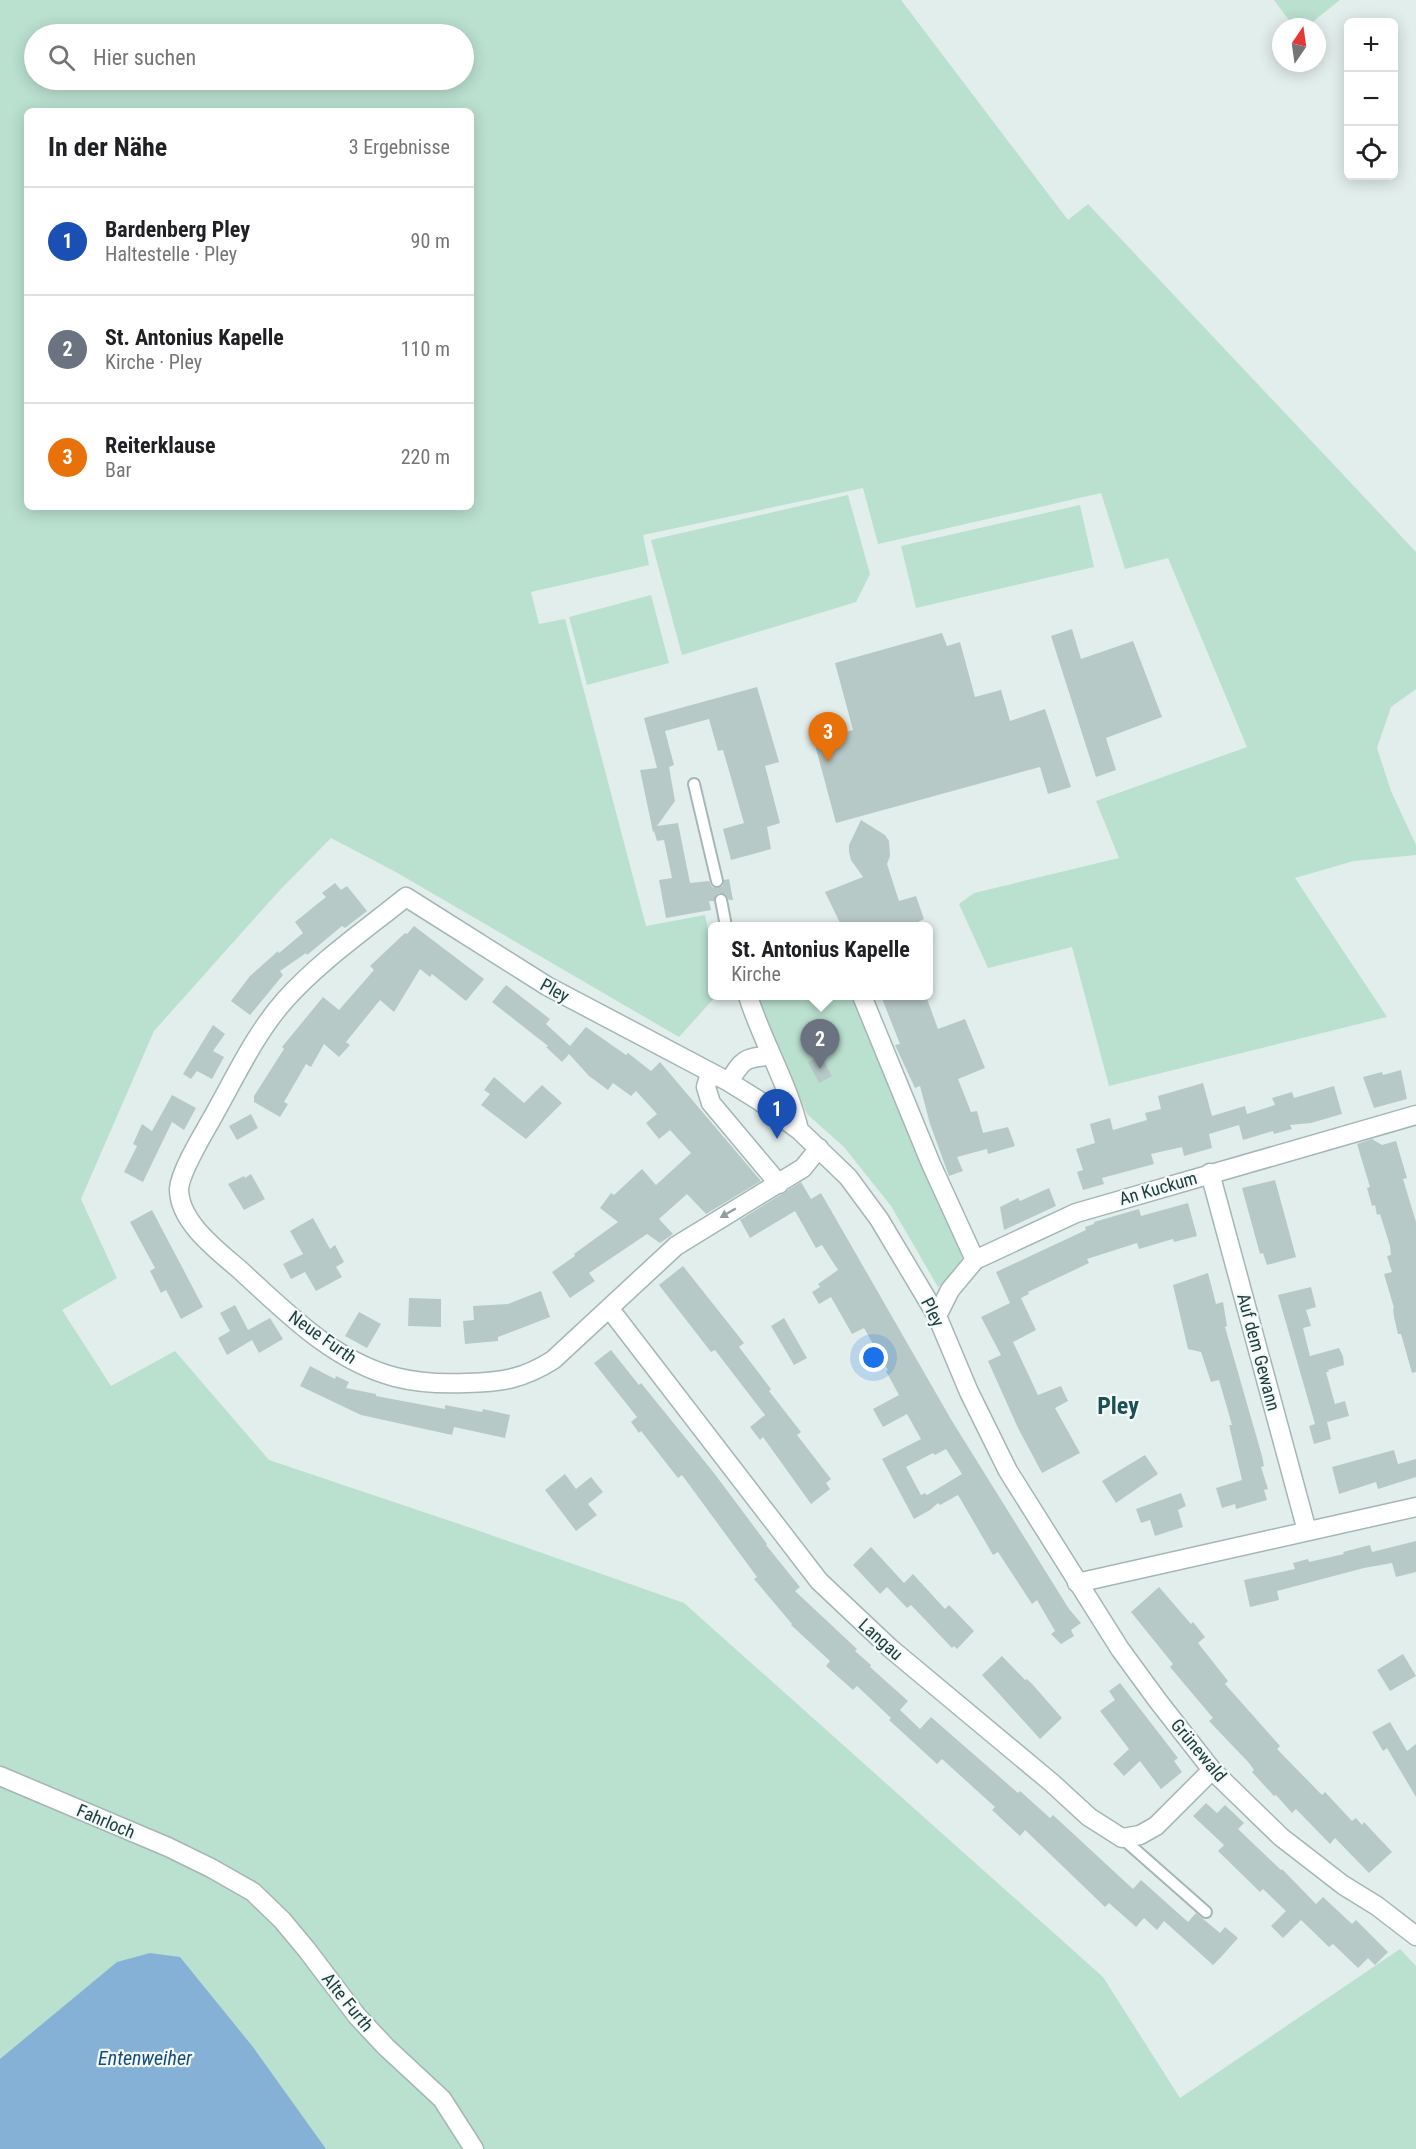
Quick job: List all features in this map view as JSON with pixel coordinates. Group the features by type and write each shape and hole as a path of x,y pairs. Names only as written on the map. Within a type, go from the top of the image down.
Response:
{"street":[{"name":"Pley","path":"406,897 547,986 729,1082 799,1130 819,1148 848,1177 879,1219 937,1316 969,1392 1008,1471 1035,1515"},
{"name":"Neue Furth","path":"406,897 313,973 284,1001 257,1038 199,1141 179,1188 181,1205 188,1219 211,1245 311,1333 356,1362 396,1377 443,1384 500,1382 537,1370 553,1360 676,1246 699,1230 779,1184 803,1167 819,1148"},
{"path":"749,1000 770,1056 793,1104 799,1130"},
{"path":"864,1000 931,1164 975,1260"},
{"path":"729,1082 737,1068 750,1057 770,1056"},
{"path":"710,1072 706,1087 711,1103 779,1184"},
{"name":"An Kuckum","path":"937,1316 950,1290 975,1260 1076,1213 1210,1173 1415,1120"},
{"name":"Auf dem Gewann","path":"1210,1173 1307,1531"},
{"name":"Langau","path":"609,1308 819,1581 890,1648 1052,1783 1089,1817 1122,1838"},
{"path":"1077,1583 1416,1507"},
{"name":"Grünewald","path":"1035,1515 1120,1649 1212,1770 1281,1837 1343,1885 1377,1906 1416,1936"},
{"path":"1122,1838 1140,1835 1156,1826 1212,1770"},
{"name":"Fahrloch","path":"0,1776 168,1847 211,1868"},
{"name":"Alte Furth","path":"211,1868 253,1892 282,1920 357,2016 386,2047 442,2099 474,2149"}],"lane":[{"path":"694,784 717,881"},
{"path":"721,900 725,922"},
{"path":"1122,1838 1206,1912"}],"green space":[{"path":"0,0 901,0 1068,220 1088,204 1416,552 1416,689 1391,707 1377,748 1391,791 1416,845 1416,855 1354,861 1295,878 1387,1017 1109,1086 1072,947 988,968 959,904 974,893 1119,858 1096,801 1247,747 1168,558 1125,569 1101,493 878,544 863,488 643,535 649,565 531,592 539,624 565,619 646,926 705,915 708,930 708,1000 712,1000 679,1037 394,871 331,838 279,891 154,1031 81,1199 117,1278 62,1310 111,1386 175,1351 269,1460 684,1603 1103,1977 1180,2098 1400,1949 1416,1966 1416,2149 0,2149"},
{"path":"1274,0 1340,0 1317,18 1287,18"},
{"path":"848,495 870,574 856,602 682,655 651,540"},
{"path":"1080,505 1094,567 916,608 901,546"},
{"path":"651,595 669,663 587,685 569,617"},
{"path":"758,1000 856,1000 963,1250 961,1261 947,1280 938,1287 891,1206 844,1147 807,1114"}],"water":[{"name":"Entenweiher","path":"150,1953 180,1957 253,2047 326,2149 0,2149 0,2059 117,1962"}],"building":[{"path":"1072,629 1081,659 1133,641 1162,717 1106,738 1116,770 1096,777 1051,636"},
{"path":"942,633 947,646 960,642 975,697 1001,690 1010,721 1045,709 1071,787 1048,794 1040,767 836,823 814,741 853,730 835,663"},
{"path":"757,687 779,762 765,766 780,823 767,827 771,849 731,860 723,829 744,823 723,750 718,751 709,719 665,731 674,765 669,767 675,801 657,826 678,823 690,883 709,881 712,887 718,888 723,886 724,880 729,879 733,900 719,893 714,901 709,901 711,910 666,918 659,880 672,878 664,840 657,841 653,832 640,770 657,768 644,718"},
{"path":"861,820 885,835 889,841 890,856 887,864 899,901 916,896 924,919 918,922 840,922 825,892 863,877 851,860 849,845"},
{"path":"335,883 341,890 347,886 367,911 345,928 342,926 307,955 306,953 280,971 283,975 250,1015 231,1001 250,976 303,933 295,922 326,897 322,893"},
{"path":"414,926 484,979 466,1001 432,974 430,977 420,969 394,1012 380,1000 346,1042 350,1045 339,1057 324,1044 311,1067 306,1064 284,1102 288,1104 280,1117 254,1102 254,1096 284,1049 282,1047 323,997 339,1010 374,970 370,966"},
{"path":"506,985 550,1019 546,1024 570,1046 586,1027 626,1055 628,1053 651,1071 660,1062 761,1181 706,1214 687,1194 659,1219 673,1234 660,1243 647,1234 589,1273 595,1281 570,1298 552,1272 618,1222 600,1208 611,1193 614,1195 642,1169 656,1185 691,1153 670,1130 659,1139 646,1123 657,1114 636,1091 631,1096 613,1083 608,1090 589,1076 569,1054 562,1062 546,1047 548,1046 492,1002"},
{"path":"883,1000 927,1000 938,1029 965,1019 985,1068 958,1079 971,1112 977,1111 983,1133 1008,1127 1015,1146 988,1154 987,1149 957,1157 963,1171 949,1176 930,1124 920,1086 915,1088 895,1045 900,1044"},
{"path":"213,1025 225,1034 213,1051 224,1057 212,1079 197,1071 191,1079 183,1074"},
{"path":"821,1056 832,1076 819,1083 808,1062"},
{"path":"1401,1070 1407,1099 1374,1108 1363,1077"},
{"path":"494,1077 524,1103 542,1085 562,1103 526,1139 481,1105 490,1094 484,1090"},
{"path":"1203,1083 1212,1116 1245,1106 1247,1114 1275,1105 1272,1098 1292,1092 1294,1098 1334,1086 1342,1114 1311,1123 1290,1125 1292,1129 1274,1134 1273,1131 1243,1140 1239,1125 1209,1134 1212,1148 1184,1156 1182,1147 1151,1154 1154,1164 1102,1178 1104,1184 1083,1190 1077,1172 1083,1170 1076,1149 1095,1143 1090,1124 1110,1118 1113,1130 1147,1120 1145,1113 1161,1109 1158,1096"},
{"path":"172,1095 196,1108 184,1130 172,1122 143,1182 124,1172 137,1146 133,1144 142,1124 152,1131"},
{"path":"251,1114 258,1128 237,1140 229,1126"},
{"path":"1372,1139 1382,1145 1396,1141 1407,1178 1403,1179 1416,1222 1416,1372 1412,1373 1401,1334 1398,1334 1394,1308 1384,1274 1392,1272 1387,1256 1391,1255 1390,1246 1380,1214 1377,1215 1375,1205 1372,1206 1367,1188 1370,1187 1357,1144"},
{"path":"251,1174 265,1199 244,1210 228,1184"},
{"path":"1275,1180 1296,1257 1267,1265 1263,1253 1260,1254 1242,1188"},
{"path":"801,1182 811,1199 821,1193 952,1421 1069,1609 1081,1623 1071,1630 1074,1636 1061,1644 1051,1634 1055,1631 1037,1600 1032,1604 998,1552 993,1555 958,1495 940,1505 938,1503 914,1519 882,1459 921,1439 907,1414 883,1427 873,1409 899,1395 886,1371 888,1370 864,1328 852,1334 831,1297 819,1304 812,1292 820,1287 818,1284 838,1270 822,1245 816,1248 795,1211 750,1238 740,1220","holes":["946,1449 962,1474 927,1495 925,1493 921,1495 906,1467"]},
{"path":"1049,1188 1056,1206 1004,1230 1000,1207 1018,1198 1020,1201"},
{"path":"1188,1203 1197,1236 1174,1242 1173,1239 1139,1249 1137,1243 1087,1259 1089,1263 1028,1292 1029,1294 1021,1298 1036,1330 1013,1342 1038,1395 1061,1386 1068,1401 1055,1408 1080,1453 1042,1473 1018,1428 988,1361 1001,1355 981,1317 1010,1303 996,1272 1086,1230 1085,1227 1094,1222 1139,1209 1141,1216"},
{"path":"152,1210 203,1307 181,1319 166,1290 161,1293 150,1271 155,1268 130,1222"},
{"path":"313,1218 330,1249 335,1245 344,1262 336,1267 342,1277 316,1291 305,1272 291,1279 283,1264 303,1254 290,1231"},
{"path":"683,1266 744,1343 739,1347 801,1432 797,1435 831,1479 826,1483 830,1489 811,1504 763,1437 760,1440 750,1427 765,1415 715,1350 711,1352 659,1285"},
{"path":"1208,1273 1216,1304 1223,1302 1227,1326 1225,1327 1262,1456 1264,1466 1261,1467 1268,1489 1264,1490 1267,1500 1236,1509 1235,1504 1222,1508 1216,1488 1242,1480 1229,1425 1232,1425 1219,1380 1211,1382 1201,1352 1188,1349 1173,1285"},
{"path":"1311,1287 1316,1307 1306,1310 1311,1326 1303,1328 1310,1356 1339,1348 1344,1365 1326,1372 1335,1404 1345,1401 1349,1416 1327,1422 1331,1439 1314,1444 1309,1426 1315,1424 1278,1295"},
{"path":"541,1291 550,1317 498,1337 498,1341 465,1344 463,1321 474,1320 473,1306 508,1304"},
{"path":"409,1298 441,1299 441,1327 408,1326"},
{"path":"235,1305 248,1330 270,1318 283,1339 259,1353 252,1340 227,1355 218,1338 230,1331 220,1313"},
{"path":"359,1312 381,1324 367,1348 345,1336"},
{"path":"784,1318 807,1358 794,1365 771,1326"},
{"path":"611,1350 639,1385 641,1383 714,1473 766,1545 800,1587 795,1591 857,1649 855,1651 871,1665 870,1667 908,1701 900,1710 920,1729 931,1717 1018,1793 1020,1791 1050,1818 1053,1815 1133,1889 1141,1880 1188,1922 1196,1913 1220,1933 1225,1927 1238,1938 1213,1965 1164,1921 1157,1930 1144,1918 1136,1927 1109,1903 1105,1907 1025,1830 1020,1836 992,1810 995,1807 942,1759 937,1764 889,1720 891,1718 857,1686 853,1690 826,1666 830,1661 791,1625 754,1579 757,1577 682,1475 678,1478 641,1431 639,1433 631,1422 637,1417 594,1363"},
{"path":"310,1366 335,1379 336,1376 349,1382 346,1388 376,1394 376,1396 445,1409 445,1405 482,1412 483,1409 510,1415 505,1438 454,1427 452,1435 361,1415 300,1386"},
{"path":"1394,1450 1398,1464 1416,1459 1416,1477 1378,1489 1376,1482 1339,1494 1332,1467"},
{"path":"1145,1455 1158,1474 1116,1503 1102,1481"},
{"path":"565,1474 576,1489 591,1477 603,1492 588,1504 597,1515 576,1531 545,1490"},
{"path":"1181,1493 1186,1506 1178,1510 1183,1527 1155,1536 1150,1520 1141,1523 1136,1509"},
{"path":"1416,1541 1416,1572 1396,1577 1392,1563 1364,1568 1277,1591 1279,1600 1250,1607 1244,1580 1295,1569 1293,1563 1308,1559 1309,1562 1370,1545 1372,1552"},
{"path":"871,1547 904,1583 913,1574 945,1609 949,1605 974,1631 957,1649 954,1646 952,1648 911,1605 907,1608 887,1587 880,1594 853,1565"},
{"path":"1159,1587 1205,1637 1198,1643 1228,1681 1225,1684 1280,1746 1277,1749 1322,1795 1325,1792 1352,1821 1356,1818 1362,1825 1364,1822 1392,1852 1369,1873 1335,1838 1330,1844 1296,1809 1292,1813 1276,1795 1274,1796 1252,1772 1254,1770 1249,1763 1209,1721 1213,1718 1170,1667 1173,1664 1131,1612"},
{"path":"1403,1654 1416,1676 1390,1691 1377,1670"},
{"path":"1002,1656 1025,1680 1027,1679 1033,1685 1062,1718 1040,1739 982,1675"},
{"path":"1120,1683 1178,1758 1174,1761 1182,1772 1161,1789 1140,1761 1124,1776 1113,1764 1129,1749 1100,1711 1115,1700 1109,1691"},
{"path":"1390,1722 1407,1751 1416,1744 1416,1797 1387,1748 1383,1751 1372,1732"},
{"path":"1206,1803 1217,1813 1225,1805 1244,1823 1238,1829 1316,1904 1323,1897 1352,1924 1356,1920 1388,1952 1375,1965 1368,1958 1358,1968 1333,1944 1329,1947 1301,1920 1283,1938 1271,1926 1286,1911 1263,1889 1260,1892 1218,1851 1224,1845 1193,1816"}],"place":[{"name":"Reiterklause","path":"828,762"},
{"name":"St. Antonius Kapelle","path":"820,1069"},
{"name":"Bardenberg Pley","path":"777,1139"}],"district":[{"name":"Pley","path":"1118,1406"}]}
